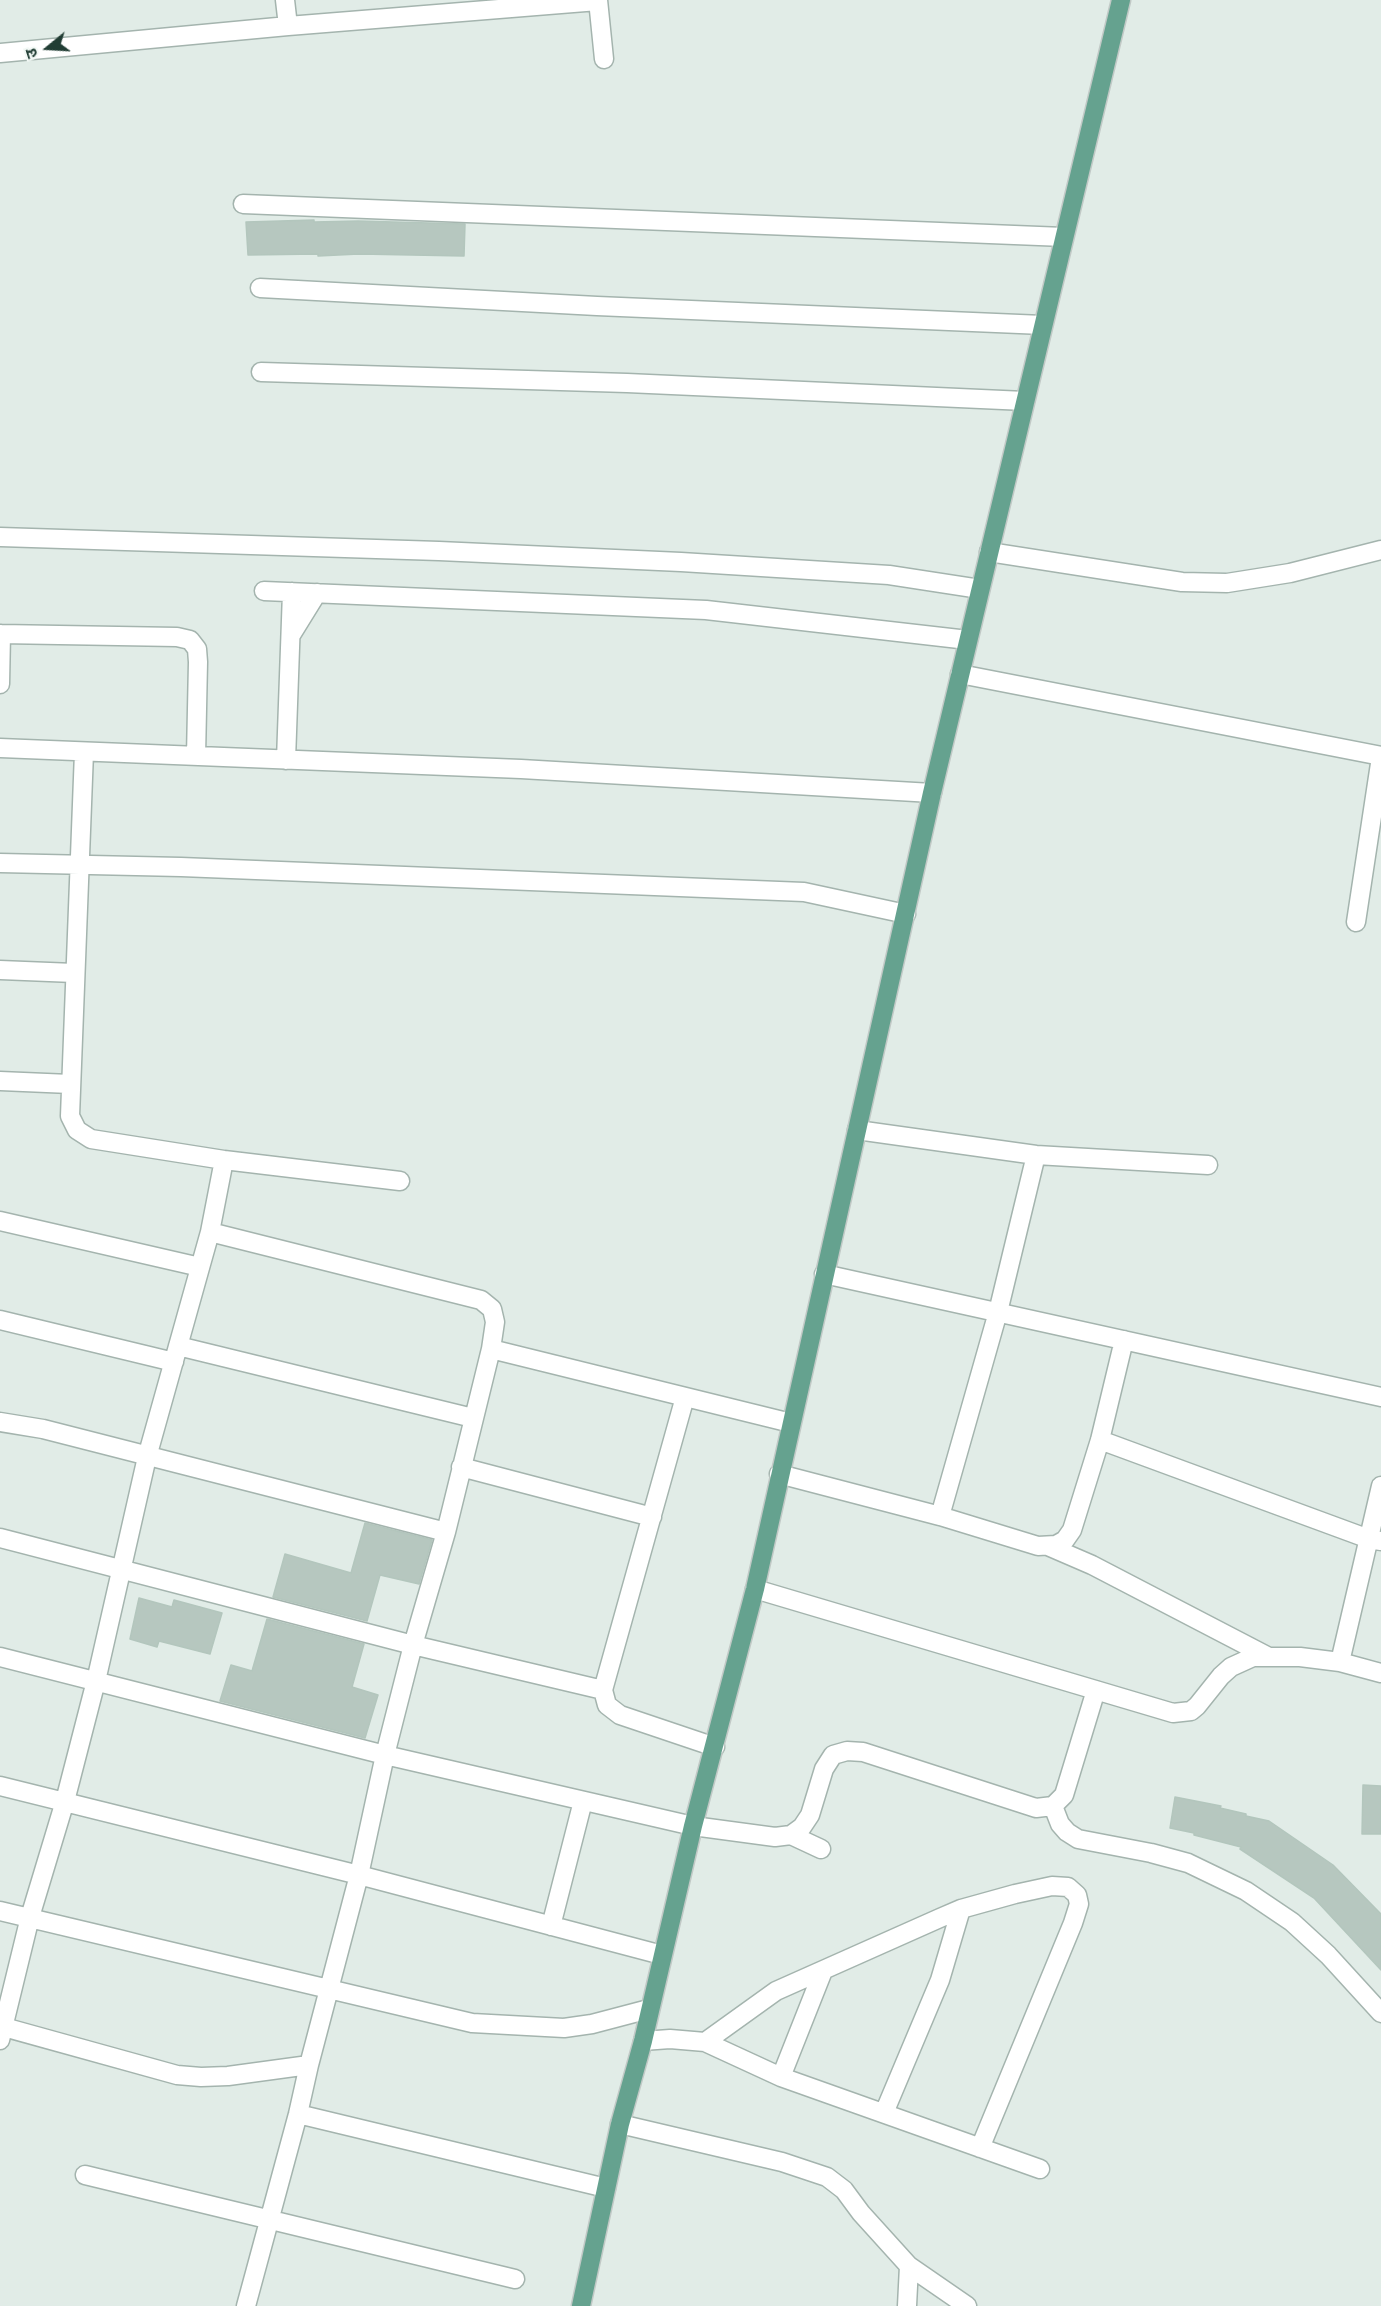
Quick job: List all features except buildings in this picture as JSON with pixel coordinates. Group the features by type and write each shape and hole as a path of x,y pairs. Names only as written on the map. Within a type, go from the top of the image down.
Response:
{"main road":[{"path":"581,2306 620,2124 643,2041 693,1826 755,1589 932,793 1121,0"}],"street":[{"path":"285,0 288,26"},
{"path":"0,53 288,26 598,1 604,59"},
{"path":"243,204 1065,237"},
{"path":"260,288 597,306 1043,324"},
{"path":"261,372 627,383 1025,401"},
{"path":"0,537 439,551 681,562 898,576 980,589"},
{"path":"989,552 1182,582 1227,583 1290,573 1381,550"},
{"path":"264,591 706,610 968,640"},
{"path":"286,760 292,592"},
{"path":"291,637 317,593"},
{"path":"0,684 1,634 177,637 190,640 197,649 198,662 196,756"},
{"path":"960,674 1381,757 1356,922"},
{"path":"0,748 532,770 932,793"},
{"path":"84,752 69,1116 77,1130 91,1139 224,1160 400,1181"},
{"path":"0,863 437,876 804,892 906,914"},
{"path":"0,970 74,972"},
{"path":"0,1081 70,1084"},
{"path":"857,1130 1036,1155 1208,1165"},
{"path":"940,1516 998,1312 1036,1155"},
{"path":"224,1160 210,1232 147,1457 96,1681 30,1917 1,2031 177,2074 201,2077 308,2072"},
{"path":"0,1221 200,1267"},
{"path":"210,1232 482,1300 492,1309 495,1322 491,1349 446,1532 413,1645 385,1755 359,1875 300,2109 269,2218 250,2305"},
{"path":"824,1274 1381,1397"},
{"path":"0,1320 176,1354 473,1418"},
{"path":"779,1474 940,1516 1038,1546 1048,1546 1065,1540 1072,1530 1100,1440 1124,1340"},
{"path":"491,1349 791,1423"},
{"path":"685,1397 603,1690 607,1706 620,1715 715,1747"},
{"path":"0,1422 43,1429 446,1532"},
{"path":"1100,1440 1375,1540"},
{"path":"461,1467 652,1517"},
{"path":"1340,1662 1375,1540 1381,1486"},
{"path":"0,1538 413,1645 603,1690"},
{"path":"1048,1546 1092,1565 1267,1656"},
{"path":"755,1589 1173,1713 1182,1713 1197,1706 1231,1667 1253,1657 1300,1657 1340,1662 1381,1673"},
{"path":"0,1657 385,1755 693,1826 776,1837 791,1835 802,1827 810,1815 824,1769 833,1755 847,1751 863,1752 1036,1808 1053,1806 1064,1795 1096,1690"},
{"path":"0,1785 359,1875 662,1955"},
{"path":"552,1926 584,1801"},
{"path":"1053,1806 1060,1824 1078,1839 1151,1853 1188,1863 1246,1891 1292,1922 1321,1948 1381,2013"},
{"path":"791,1835 821,1849"},
{"path":"705,2042 776,1991 962,1909 1052,1886 1068,1887 1077,1895 1079,1904 1073,1923 980,2148"},
{"path":"884,2113 940,1980 962,1909"},
{"path":"0,1911 472,2023 564,2028 592,2024 649,2009"},
{"path":"782,2077 823,1971"},
{"path":"643,2041 670,2039 705,2042 782,2077 1040,2169"},
{"path":"300,2109 606,2188"},
{"path":"620,2124 782,2162 827,2176 844,2190 885,2241 909,2266 967,2306"},
{"path":"85,2175 515,2278"},
{"path":"907,2306 909,2266"}]}
